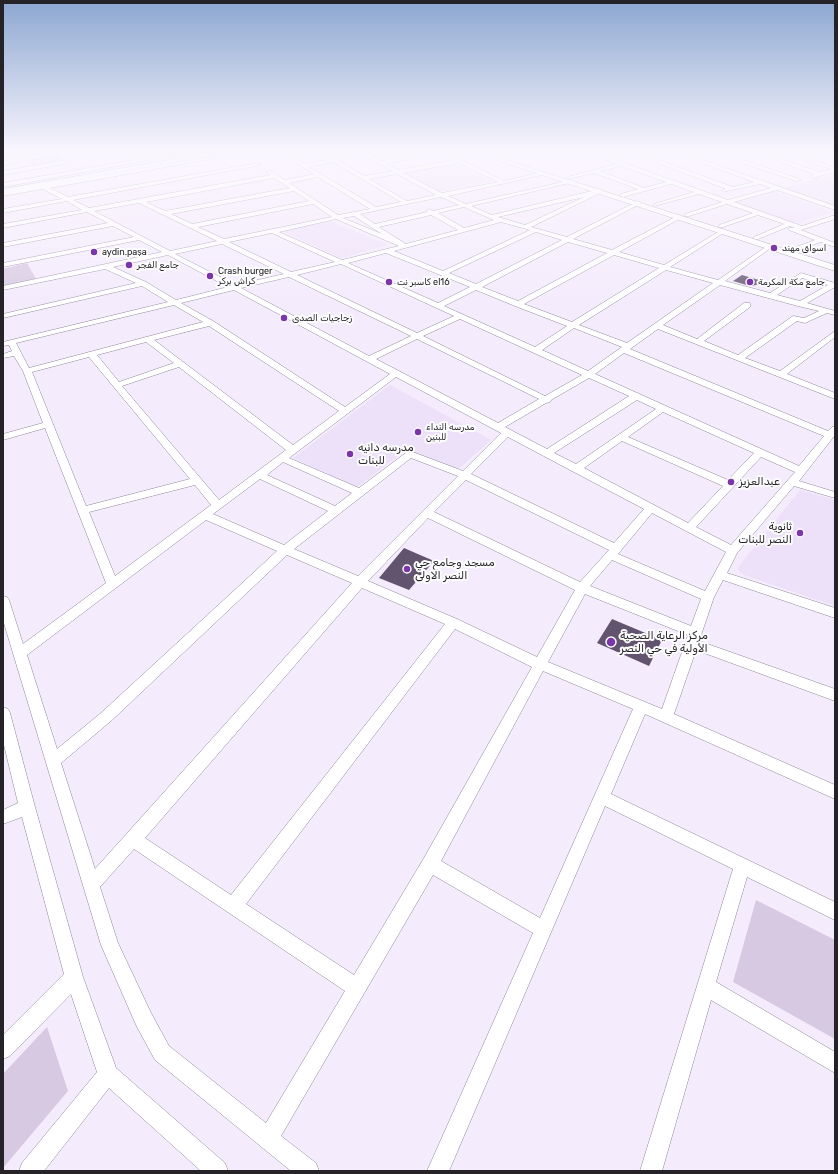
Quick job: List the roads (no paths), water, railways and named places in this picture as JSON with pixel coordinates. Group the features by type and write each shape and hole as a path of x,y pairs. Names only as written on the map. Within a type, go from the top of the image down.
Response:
{"main road":[{"path":"648,206 835,264"},
{"path":"658,206 683,216"},
{"path":"753,239 835,268"}],"street":[{"path":"3,210 27,206"},
{"path":"79,206 732,551"},
{"path":"3,226 116,206"},
{"path":"150,206 547,400"},
{"path":"164,213 202,206"},
{"path":"192,226 239,220 299,206"},
{"path":"320,206 338,218 405,246"},
{"path":"368,206 375,210"},
{"path":"3,265 36,270 105,266 224,242 252,233 273,231 393,206"},
{"path":"373,226 461,206"},
{"path":"466,206 490,217 614,253 835,313"},
{"path":"490,217 537,206"},
{"path":"526,227 570,206"},
{"path":"439,306 570,240 633,206"},
{"path":"518,304 683,216 715,206"},
{"path":"738,206 835,245"},
{"path":"425,209 463,230"},
{"path":"536,350 666,268 722,229 758,213"},
{"path":"355,214 405,246"},
{"path":"798,229 835,217"},
{"path":"112,584 27,371 16,353 7,343 387,251 501,220"},
{"path":"819,222 830,226"},
{"path":"3,245 114,224"},
{"path":"753,239 787,225"},
{"path":"444,273 535,230"},
{"path":"273,231 801,471"},
{"path":"3,288 36,270 139,238"},
{"path":"793,250 821,240"},
{"path":"91,885 360,582 464,475 503,430 626,349 770,246"},
{"path":"387,251 832,432 792,482 732,551 721,575 708,597 666,717"},
{"path":"105,266 144,284 210,323 345,411"},
{"path":"771,296 801,275 834,285"},
{"path":"3,316 144,284"},
{"path":"801,304 834,285"},
{"path":"698,342 747,305"},
{"path":"739,358 796,318 805,321 825,310"},
{"path":"369,359 460,316"},
{"path":"27,371 210,323"},
{"path":"658,326 835,396"},
{"path":"781,375 835,333"},
{"path":"147,339 293,450"},
{"path":"3,356 16,353"},
{"path":"91,354 218,506"},
{"path":"117,385 180,364"},
{"path":"20,653 396,373"},
{"path":"547,453 636,396"},
{"path":"576,469 663,408"},
{"path":"3,437 48,424"},
{"path":"621,437 730,485"},
{"path":"689,528 760,452"},
{"path":"53,760 106,716 285,550 358,492 410,454 464,475 614,552 708,597"},
{"path":"282,458 358,492"},
{"path":"259,475 335,510"},
{"path":"83,510 197,481"},
{"path":"792,482 835,495"},
{"path":"268,1139 430,864 582,588 651,508"},
{"path":"427,513 582,588 693,638 835,695"},
{"path":"205,515 453,622 539,664 666,717 835,792"},
{"path":"721,575 835,613"},
{"path":"3,600 6,620 20,653 110,945 144,1020 162,1053 308,1171"},
{"path":"234,905 453,622"},
{"path":"438,1171 641,707"},
{"path":"3,713 5,733 74,976 108,1074 217,1171"},
{"path":"602,797 835,911"},
{"path":"3,818 27,807"},
{"path":"133,839 357,988"},
{"path":"430,864 544,930"},
{"path":"651,1171 742,866"},
{"path":"3,1050 74,976"},
{"path":"707,987 835,1063"},
{"path":"30,1171 108,1074"}],"place":[{"name":"اسواق مهند","path":"774,248"},
{"name":"aydin.paṣa","path":"94,252"},
{"name":"جامع الفجر","path":"129,265"},
{"name":"Crash burger كراش بركر","path":"210,276"},
{"name":"كاسبر نت el16","path":"389,282"},
{"name":"جامع مكة المكرمة","path":"750,282"},
{"name":"زجاجيات الصدى","path":"284,318"},
{"name":"مدرسه النداء للبنين","path":"418,432"},
{"name":"مدرسه دانيه للبنات","path":"350,454"},
{"name":"عبدالعزيز","path":"731,482"},
{"name":"ثانوية النصر للبنات","path":"800,533"},
{"name":"مسجد وجامع حي النصر الاولى","path":"407,569"},
{"name":"مركز الرعاية الصحية الأولية في حي النصر","path":"611,642"}]}
